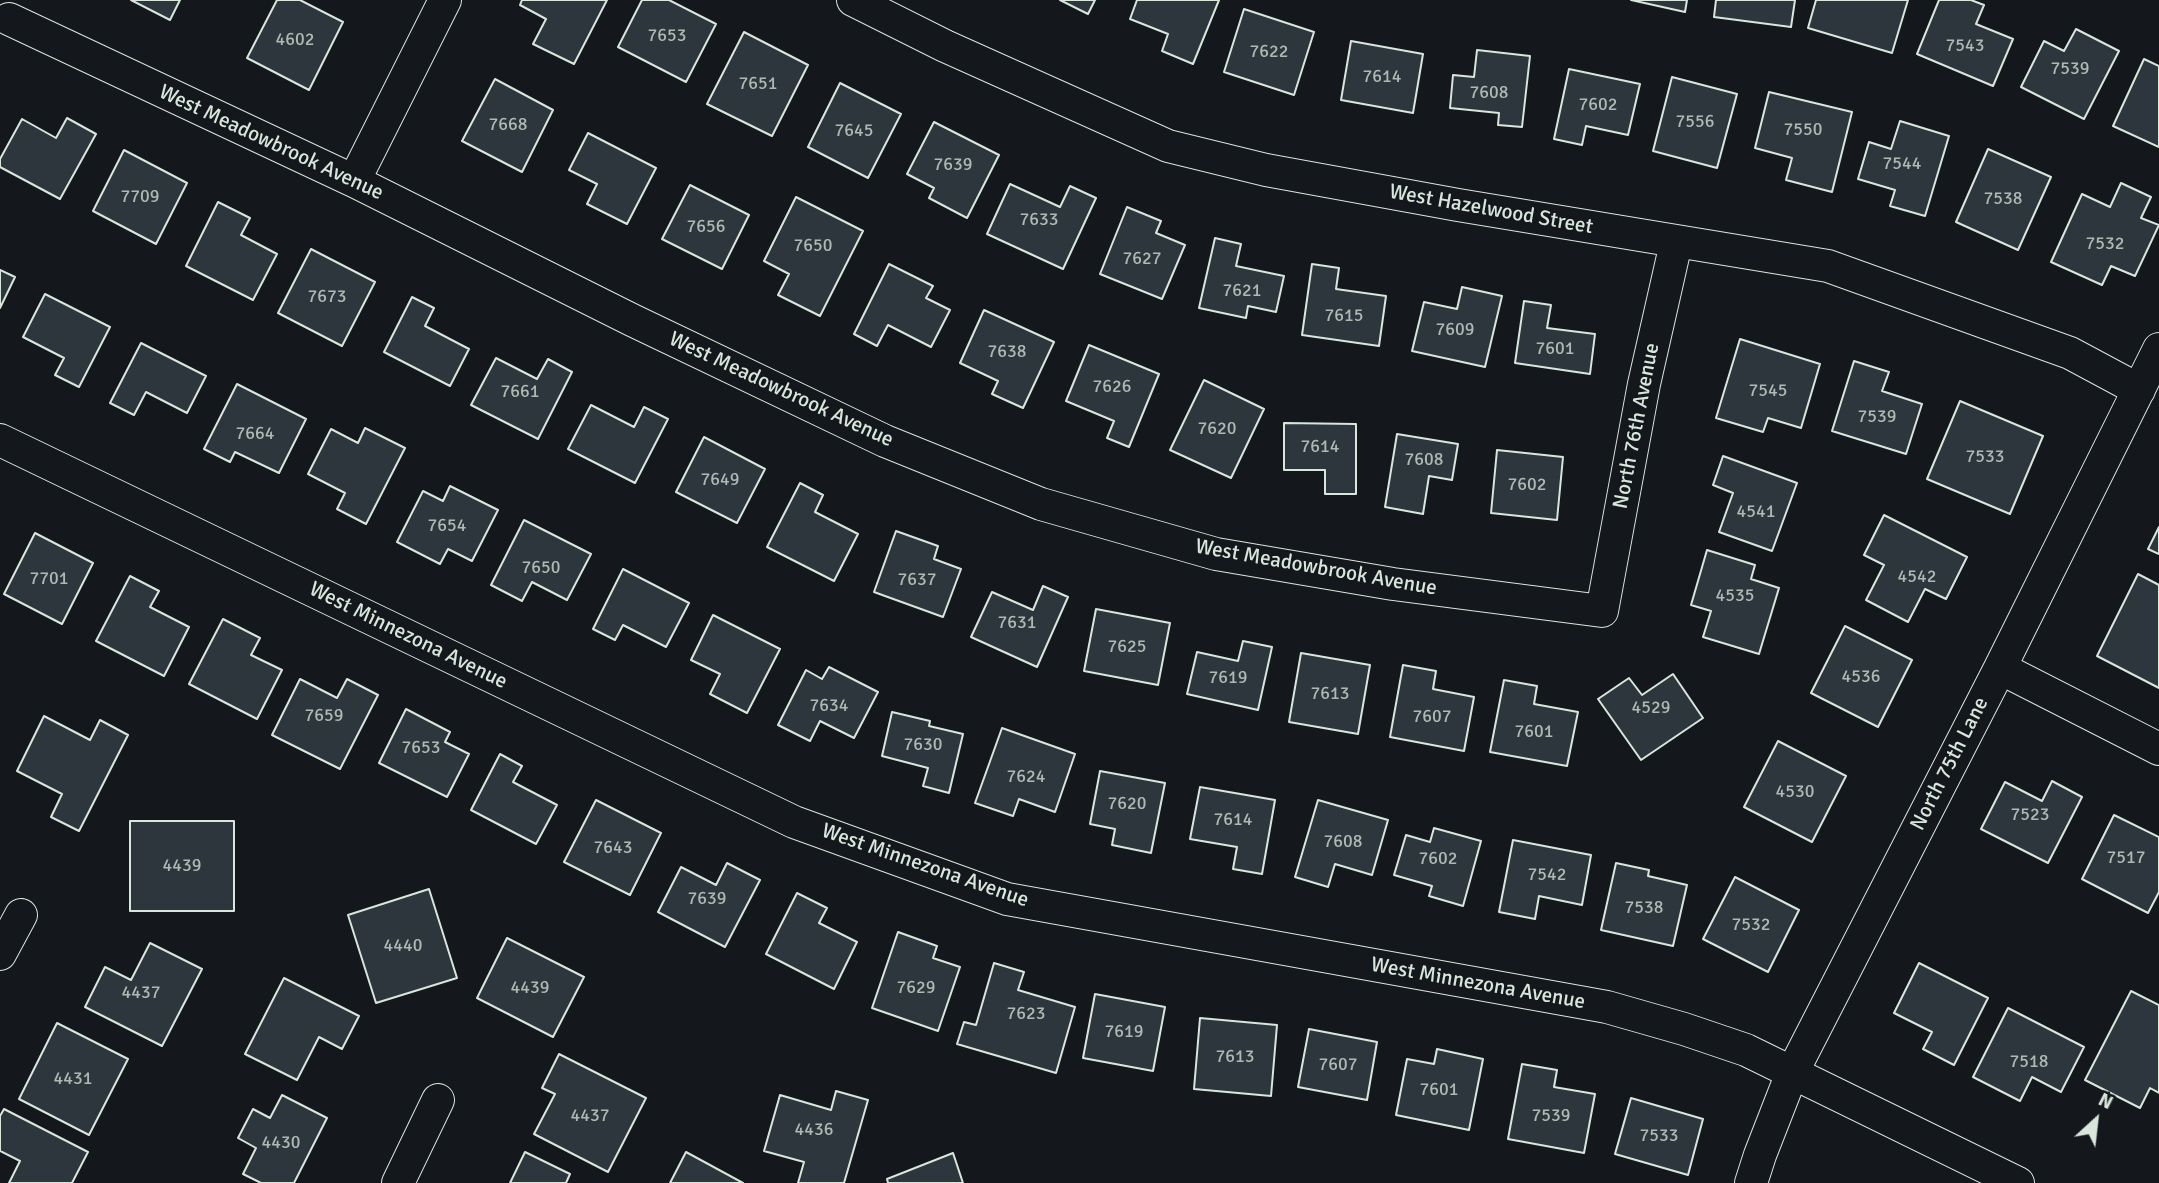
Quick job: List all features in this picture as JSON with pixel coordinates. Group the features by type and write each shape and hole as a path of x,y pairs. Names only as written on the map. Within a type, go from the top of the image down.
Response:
{"street":[{"path":"354,181 445,0"},
{"name":"West Hazelwood Street","path":"853,0 945,46 1168,146 1266,170 1676,243 1828,266 2070,353 2139,390"},
{"name":"West Meadowbrook Avenue","path":"9,18 354,181 632,320 885,441 1041,504 1216,554 1394,584 1602,611"},
{"name":"North 76th Avenue","path":"1602,611 1644,384 1676,243"},
{"name":"North 75th Lane","path":"1751,1183 1792,1073 2000,668 2159,349"},
{"name":"West Minnezona Avenue","path":"0,440 794,822 1007,899 1606,1007 1746,1050 2018,1183"},
{"path":"2000,668 2159,749"},
{"path":"0,954 21,915"},
{"path":"398,1183 438,1100"}],"building":[{"path":"131,0 180,0 170,20"},
{"path":"277,0 300,0 343,22 309,90 247,58"},
{"path":"522,0 607,0 574,64 533,44 546,19 520,5"},
{"path":"642,0 669,0 716,24 686,82 618,47"},
{"path":"1060,0 1095,0 1088,14"},
{"path":"1137,0 1219,0 1193,64 1162,51 1168,34 1130,19"},
{"path":"1631,0 1687,0 1685,12"},
{"path":"1716,0 1795,0 1791,27 1714,17"},
{"path":"1816,0 1908,0 1892,53 1808,28"},
{"path":"1939,0 1971,0 1984,5 1976,24 2013,39 1993,86 1917,54"},
{"path":"1244,9 1314,32 1294,95 1224,72"},
{"path":"2076,29 2119,51 2084,119 2021,87 2044,41 2064,51"},
{"path":"744,32 808,65 772,136 707,104"},
{"path":"1351,41 1423,54 1413,113 1341,100"},
{"path":"1477,50 1530,56 1522,127 1498,125 1499,113 1450,108 1453,75 1474,77"},
{"path":"2144,59 2159,66 2159,147 2113,126"},
{"path":"1569,69 1640,84 1628,135 1586,126 1582,145 1554,139"},
{"path":"1672,77 1737,94 1717,168 1653,151"},
{"path":"495,79 553,110 522,172 462,141"},
{"path":"840,83 901,114 868,178 808,147"},
{"path":"1769,92 1852,112 1832,192 1786,180 1792,158 1755,148"},
{"path":"67,118 96,134 60,199 0,167 0,159 22,119 56,138"},
{"path":"1900,121 1949,136 1925,216 1890,206 1895,190 1858,179 1869,142 1891,149"},
{"path":"934,122 999,155 967,218 929,198 934,188 907,174"},
{"path":"588,133 656,168 627,224 587,204 597,184 569,170"},
{"path":"1988,149 2051,177 2018,250 1956,222"},
{"path":"124,150 187,183 156,244 93,211"},
{"path":"2121,183 2151,197 2141,218 2159,225 2135,276 2111,266 2102,285 2051,262 2082,194 2110,207"},
{"path":"1010,184 1060,207 1070,186 1096,198 1063,269 987,234"},
{"path":"690,185 749,215 722,269 662,239"},
{"path":"796,197 863,231 820,316 778,295 789,274 764,261"},
{"path":"218,202 250,218 241,235 277,254 253,300 186,266"},
{"path":"1127,207 1161,221 1156,233 1185,245 1162,299 1100,274"},
{"path":"1215,238 1241,244 1236,266 1284,276 1276,312 1248,306 1246,318 1199,308"},
{"path":"311,249 375,282 342,346 278,313"},
{"path":"889,264 933,286 926,298 950,310 931,347 888,325 877,346 854,334"},
{"path":"1312,264 1339,268 1336,289 1386,296 1379,346 1302,335"},
{"path":"0,270 15,277 0,308"},
{"path":"1462,287 1502,296 1485,367 1412,351 1424,302 1457,309"},
{"path":"45,294 110,327 79,387 55,375 64,358 23,337"},
{"path":"412,297 434,308 425,326 469,349 450,386 384,352"},
{"path":"1524,301 1551,305 1547,328 1595,334 1590,374 1515,363"},
{"path":"984,310 1054,342 1023,408 992,394 998,381 960,363"},
{"path":"1740,339 1820,364 1801,428 1768,418 1763,432 1716,418"},
{"path":"141,343 206,376 187,413 146,392 134,415 110,403"},
{"path":"1089,345 1159,374 1129,447 1107,438 1114,421 1066,401"},
{"path":"496,358 537,379 548,359 572,372 538,439 471,405"},
{"path":"1854,361 1889,372 1882,391 1922,404 1906,454 1832,431"},
{"path":"1204,380 1264,409 1231,478 1170,450"},
{"path":"237,384 306,419 279,473 235,452 230,462 204,449"},
{"path":"1960,401 2043,436 2010,514 1927,479"},
{"path":"591,405 634,427 644,407 668,419 635,483 568,449"},
{"path":"1284,423 1356,424 1356,494 1325,494 1325,470 1284,470"},
{"path":"365,428 405,448 366,524 337,509 345,493 308,474 331,429 358,443"},
{"path":"1397,434 1458,444 1452,480 1429,476 1423,514 1385,507"},
{"path":"704,437 765,469 737,523 676,492"},
{"path":"1497,450 1563,457 1557,520 1491,513"},
{"path":"1723,456 1797,483 1772,551 1719,532 1733,493 1713,485"},
{"path":"800,483 823,495 815,512 858,534 834,581 767,547"},
{"path":"450,486 498,510 472,561 448,549 440,564 397,542 423,491 443,501"},
{"path":"1884,515 1967,557 1946,599 1925,589 1908,622 1866,600 1884,565 1864,555"},
{"path":"524,520 591,554 567,600 532,582 522,601 491,585"},
{"path":"2159,527 2159,554 2148,549"},
{"path":"896,531 938,546 934,559 961,569 943,617 874,592"},
{"path":"35,533 93,563 62,624 4,594"},
{"path":"1707,550 1755,565 1751,579 1779,588 1759,654 1703,637 1711,611 1691,605"},
{"path":"623,569 689,603 666,647 623,625 615,640 593,629"},
{"path":"2138,574 2159,585 2159,688 2097,656"},
{"path":"130,576 159,591 150,607 189,627 164,676 96,641"},
{"path":"1043,586 1068,597 1037,667 971,637 992,592 1033,610"},
{"path":"1096,609 1170,623 1158,685 1084,671"},
{"path":"713,615 780,649 747,713 710,694 720,674 691,660"},
{"path":"223,619 260,638 251,655 282,670 257,719 189,684"},
{"path":"1845,626 1912,660 1878,727 1811,693"},
{"path":"1243,641 1272,647 1258,710 1187,694 1197,652 1238,661"},
{"path":"1301,653 1370,665 1358,734 1289,722"},
{"path":"1403,665 1436,671 1433,689 1474,697 1464,751 1390,737"},
{"path":"829,667 878,692 854,738 820,721 810,741 778,725 806,670 822,679"},
{"path":"1673,674 1703,718 1641,760 1598,699 1629,678 1642,695"},
{"path":"300,679 337,698 347,679 378,695 340,769 272,735"},
{"path":"1504,680 1537,686 1534,704 1578,712 1567,766 1490,752"},
{"path":"406,709 450,732 445,742 469,754 447,797 379,763"},
{"path":"892,712 930,721 929,726 963,734 949,793 923,786 928,768 882,756"},
{"path":"44,716 90,740 100,720 128,735 79,831 51,817 62,794 17,771"},
{"path":"1002,728 1075,754 1055,812 1019,799 1013,816 975,803"},
{"path":"1778,741 1846,776 1812,842 1744,807"},
{"path":"500,754 522,766 513,782 557,805 536,844 471,810"},
{"path":"1100,771 1165,783 1151,853 1112,845 1115,829 1090,824"},
{"path":"2052,781 2082,797 2048,863 1981,829 2005,782 2042,801"},
{"path":"1200,787 1275,800 1262,874 1233,869 1237,847 1190,839"},
{"path":"596,800 661,833 630,895 564,862"},
{"path":"1318,800 1388,820 1372,875 1335,864 1328,887 1295,877"},
{"path":"2114,815 2159,837 2159,892 2148,913 2082,879"},
{"path":"130,821 234,821 234,911 130,911"},
{"path":"1434,828 1481,841 1463,906 1429,896 1432,886 1394,875 1406,835 1430,842"},
{"path":"1513,840 1591,855 1582,905 1539,896 1535,919 1499,912"},
{"path":"727,863 760,880 725,947 658,912 681,867 716,885"},
{"path":"1616,863 1649,870 1648,876 1687,885 1673,946 1601,930"},
{"path":"1735,877 1799,910 1768,972 1703,939"},
{"path":"429,889 457,978 376,1003 348,915"},
{"path":"797,893 827,908 819,923 857,942 834,989 766,954"},
{"path":"898,932 937,946 933,958 960,967 938,1031 872,1008"},
{"path":"507,938 584,977 553,1037 477,998"},
{"path":"150,943 202,969 162,1046 85,1007 105,967 131,980"},
{"path":"994,963 1024,972 1018,990 1075,1007 1056,1073 957,1044 964,1022 976,1025"},
{"path":"1919,963 1988,998 1954,1065 1923,1049 1932,1032 1894,1013"},
{"path":"284,978 359,1016 342,1049 319,1037 297,1080 245,1054"},
{"path":"2131,991 2159,1005 2159,1093 2150,1088 2140,1108 2085,1080"},
{"path":"1095,994 1165,1007 1153,1071 1083,1058"},
{"path":"2008,1008 2084,1047 2061,1092 2032,1077 2020,1101 1973,1077"},
{"path":"1200,1018 1277,1025 1271,1096 1194,1089"},
{"path":"57,1023 128,1059 89,1135 19,1099"},
{"path":"1309,1029 1377,1042 1367,1100 1298,1087"},
{"path":"1437,1049 1483,1059 1469,1130 1396,1115 1407,1059 1434,1064"},
{"path":"559,1054 646,1098 608,1172 534,1134 555,1094 542,1088"},
{"path":"1522,1064 1557,1070 1554,1087 1595,1094 1584,1153 1508,1139"},
{"path":"836,1091 868,1100 844,1183 798,1183 804,1162 764,1151 780,1095 831,1110"},
{"path":"282,1095 327,1118 294,1183 261,1183 243,1174 256,1148 238,1138 253,1109 270,1118"},
{"path":"1631,1098 1703,1119 1688,1175 1615,1154"},
{"path":"4,1109 88,1152 72,1183 9,1183 20,1161 0,1151 0,1116"},
{"path":"525,1152 570,1174 566,1183 510,1183"},
{"path":"686,1152 743,1183 670,1183"},
{"path":"953,1153 963,1183 888,1183 887,1179"}]}
